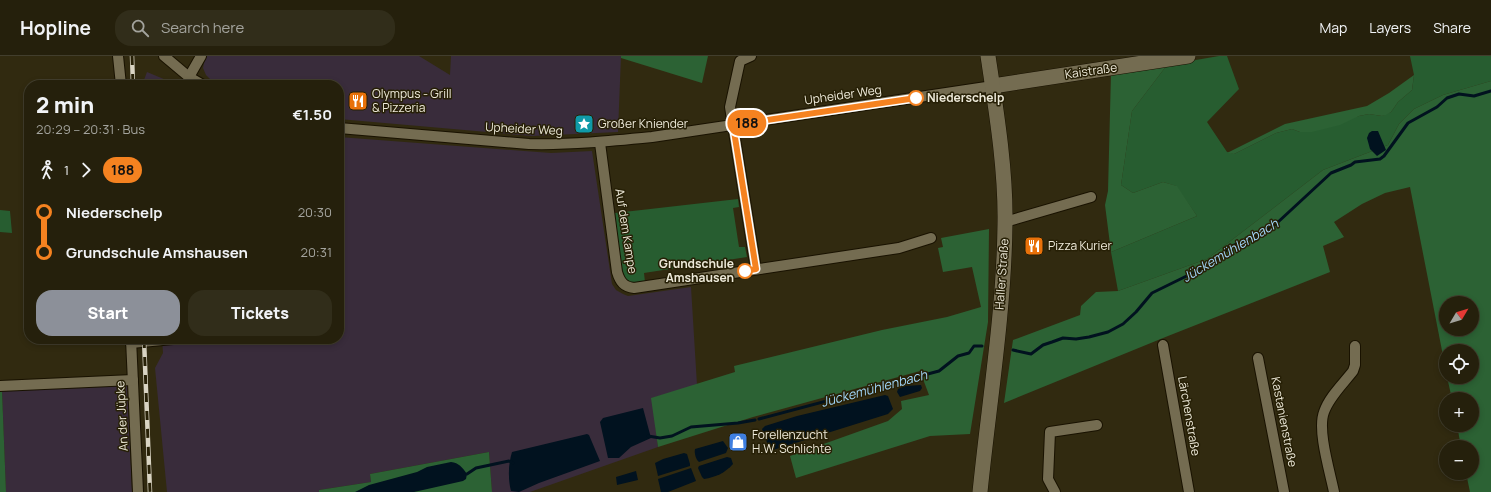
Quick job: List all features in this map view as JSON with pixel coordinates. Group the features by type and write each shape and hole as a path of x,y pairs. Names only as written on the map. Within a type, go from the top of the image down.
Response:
{"main road":[{"name":"Haller Straße","path":"980,492 1002,292 1005,222 1003,176 988,56"},
{"name":"Kaistraße","path":"992,86 1188,56"}],"street":[{"path":"118,56 120,80"},
{"path":"164,56 194,80"},
{"path":"189,77 201,56"},
{"path":"752,56 740,61 730,107 756,269"},
{"name":"Upheider Weg","path":"344,128 529,144 559,145 652,137 992,86"},
{"name":"Auf dem Kampe","path":"600,142 617,272 622,284 627,288 899,248 931,238"},
{"path":"1005,222 1091,197"},
{"name":"An der Jüpke","path":"131,344 138,492"},
{"name":"Lärchenstraße","path":"1163,345 1189,492"},
{"path":"1334,492 1321,426 1323,413 1328,403 1353,371 1355,366 1355,346"},
{"name":"Kastanienstraße","path":"1258,358 1284,492"},
{"path":"0,386 133,380"},
{"path":"1055,492 1048,479 1050,432 1097,425"}],"shaded area":[{"path":"207,56 419,56 450,75 451,56 621,56 618,132 532,136 344,119 344,80 212,80 206,75 203,68"},
{"path":"147,72 166,80 144,80"},
{"path":"344,137 551,153 592,151 612,284 616,290 628,296 691,287 697,385 652,398 658,447 530,492 492,492 489,452 370,474 371,482 319,490 319,492 167,492 155,368 163,353 162,344 344,344"},
{"path":"127,385 132,492 6,492 2,391"}],"green space":[{"path":"621,56 708,56 702,83 621,58"},
{"path":"1227,56 1239,89 1207,122 1227,152 1234,154 1276,133 1292,129 1300,132 1359,116 1369,114 1382,116 1391,112 1398,102 1412,90 1414,75 1410,56 1491,56 1491,81 1443,95 1414,109 1399,124 1388,145 1323,170 1207,259 1118,291 1111,252 1197,216 1176,186 1163,182 1133,193 1121,185 1132,111 1167,65"},
{"path":"1167,65 1132,111 1121,185 1133,193 1163,182 1177,186 1197,216 1111,252 1105,205 1108,191 1111,73"},
{"path":"1414,75 1412,90 1398,102 1391,112 1386,115 1382,116 1369,114 1359,116 1340,125 1312,132 1300,132 1292,129 1276,133 1234,154 1227,153 1285,124 1367,106 1389,93"},
{"path":"1491,81 1491,492 1470,492 1467,480 1479,480 1479,440 1460,440 1458,432 1479,432 1479,392 1450,392 1449,384 1479,384 1479,344 1441,344 1439,336 1479,336 1479,296 1439,296 1439,335 1410,187 1385,193 1362,204 1334,222 1344,237 1323,246 1330,272 1004,403 1013,340 1080,315 1081,306 1096,292 1118,291 1207,259 1323,170 1388,145 1399,124 1414,109 1443,95"},
{"path":"738,199 739,207 733,208 739,247 745,247 747,257 644,273 645,282 633,283 626,280 623,275 619,259 615,213"},
{"path":"0,210 10,211 12,233 0,232"},
{"path":"989,229 988,322 970,434 930,436 796,478 790,456 888,421 902,409 901,401 929,395 920,371 753,417 658,447 651,398 735,372 734,366 882,330 947,317 981,307 972,267 943,272 938,248 943,247 941,238"},
{"path":"2,391 6,492 0,492 0,392"},
{"path":"489,452 492,492 319,492 319,490 371,482 370,474"}],"water":[{"path":"1372,131 1378,131 1386,150 1377,156 1370,149 1367,138 1369,133"},
{"path":"921,385 922,388 920,391 900,397 897,392 898,389 905,386"},
{"path":"885,395 888,396 893,409 888,414 773,450 769,448 762,429 765,426 797,416"},
{"path":"643,408 651,438 631,447 619,458 608,458 600,422 603,418"},
{"path":"587,434 589,435 600,461 539,483 519,492 511,491 509,472 512,452"},
{"path":"723,441 728,448 726,453 699,462 698,461 695,454 695,449"},
{"path":"684,453 687,454 690,466 658,476 655,463"},
{"path":"727,457 731,458 733,464 727,470 712,477 704,479 702,477 698,468 699,466"},
{"path":"451,462 462,467 467,474 466,479 463,481 414,492 355,492 369,485 417,472 427,467"},
{"path":"691,468 696,481 668,492 661,492 658,479"},
{"path":"636,471 638,480 617,485 616,477"}],"waterway":[{"name":"Jückemühlenbach","path":"1013,350 1031,354 1043,345 1063,338 1076,339 1089,337 1108,332 1123,324 1136,312 1152,293 1209,265 1230,247 1263,233 1277,223 1331,173 1355,162 1380,159 1384,156 1408,123 1437,107 1447,98 1459,94 1474,96 1491,91"},
{"name":"Jückemühlenbach","path":"759,419 939,371 958,356 969,353 974,346 982,346"},
{"name":"Jückemühlenbach","path":"648,436 660,438 672,436 691,427 755,420"},
{"path":"467,474 476,468 509,461 513,463"}],"railway":[{"path":"132,56 133,80"},
{"path":"144,344 150,492"}],"bus line":[{"name":"188","path":"745,271 756,269 733,125 916,98"}],"place":[{"name":"Niederschelp","path":"916,98"},
{"name":"Olympus - Grill & Pizzeria","path":"358,101"},
{"name":"Großer Kniender","path":"584,124"},
{"name":"Pizza Kurier","path":"1034,246"},
{"name":"Grundschule Amshausen","path":"745,271"},
{"name":"Forellenzucht H.W. Schlichte","path":"738,442"}]}
